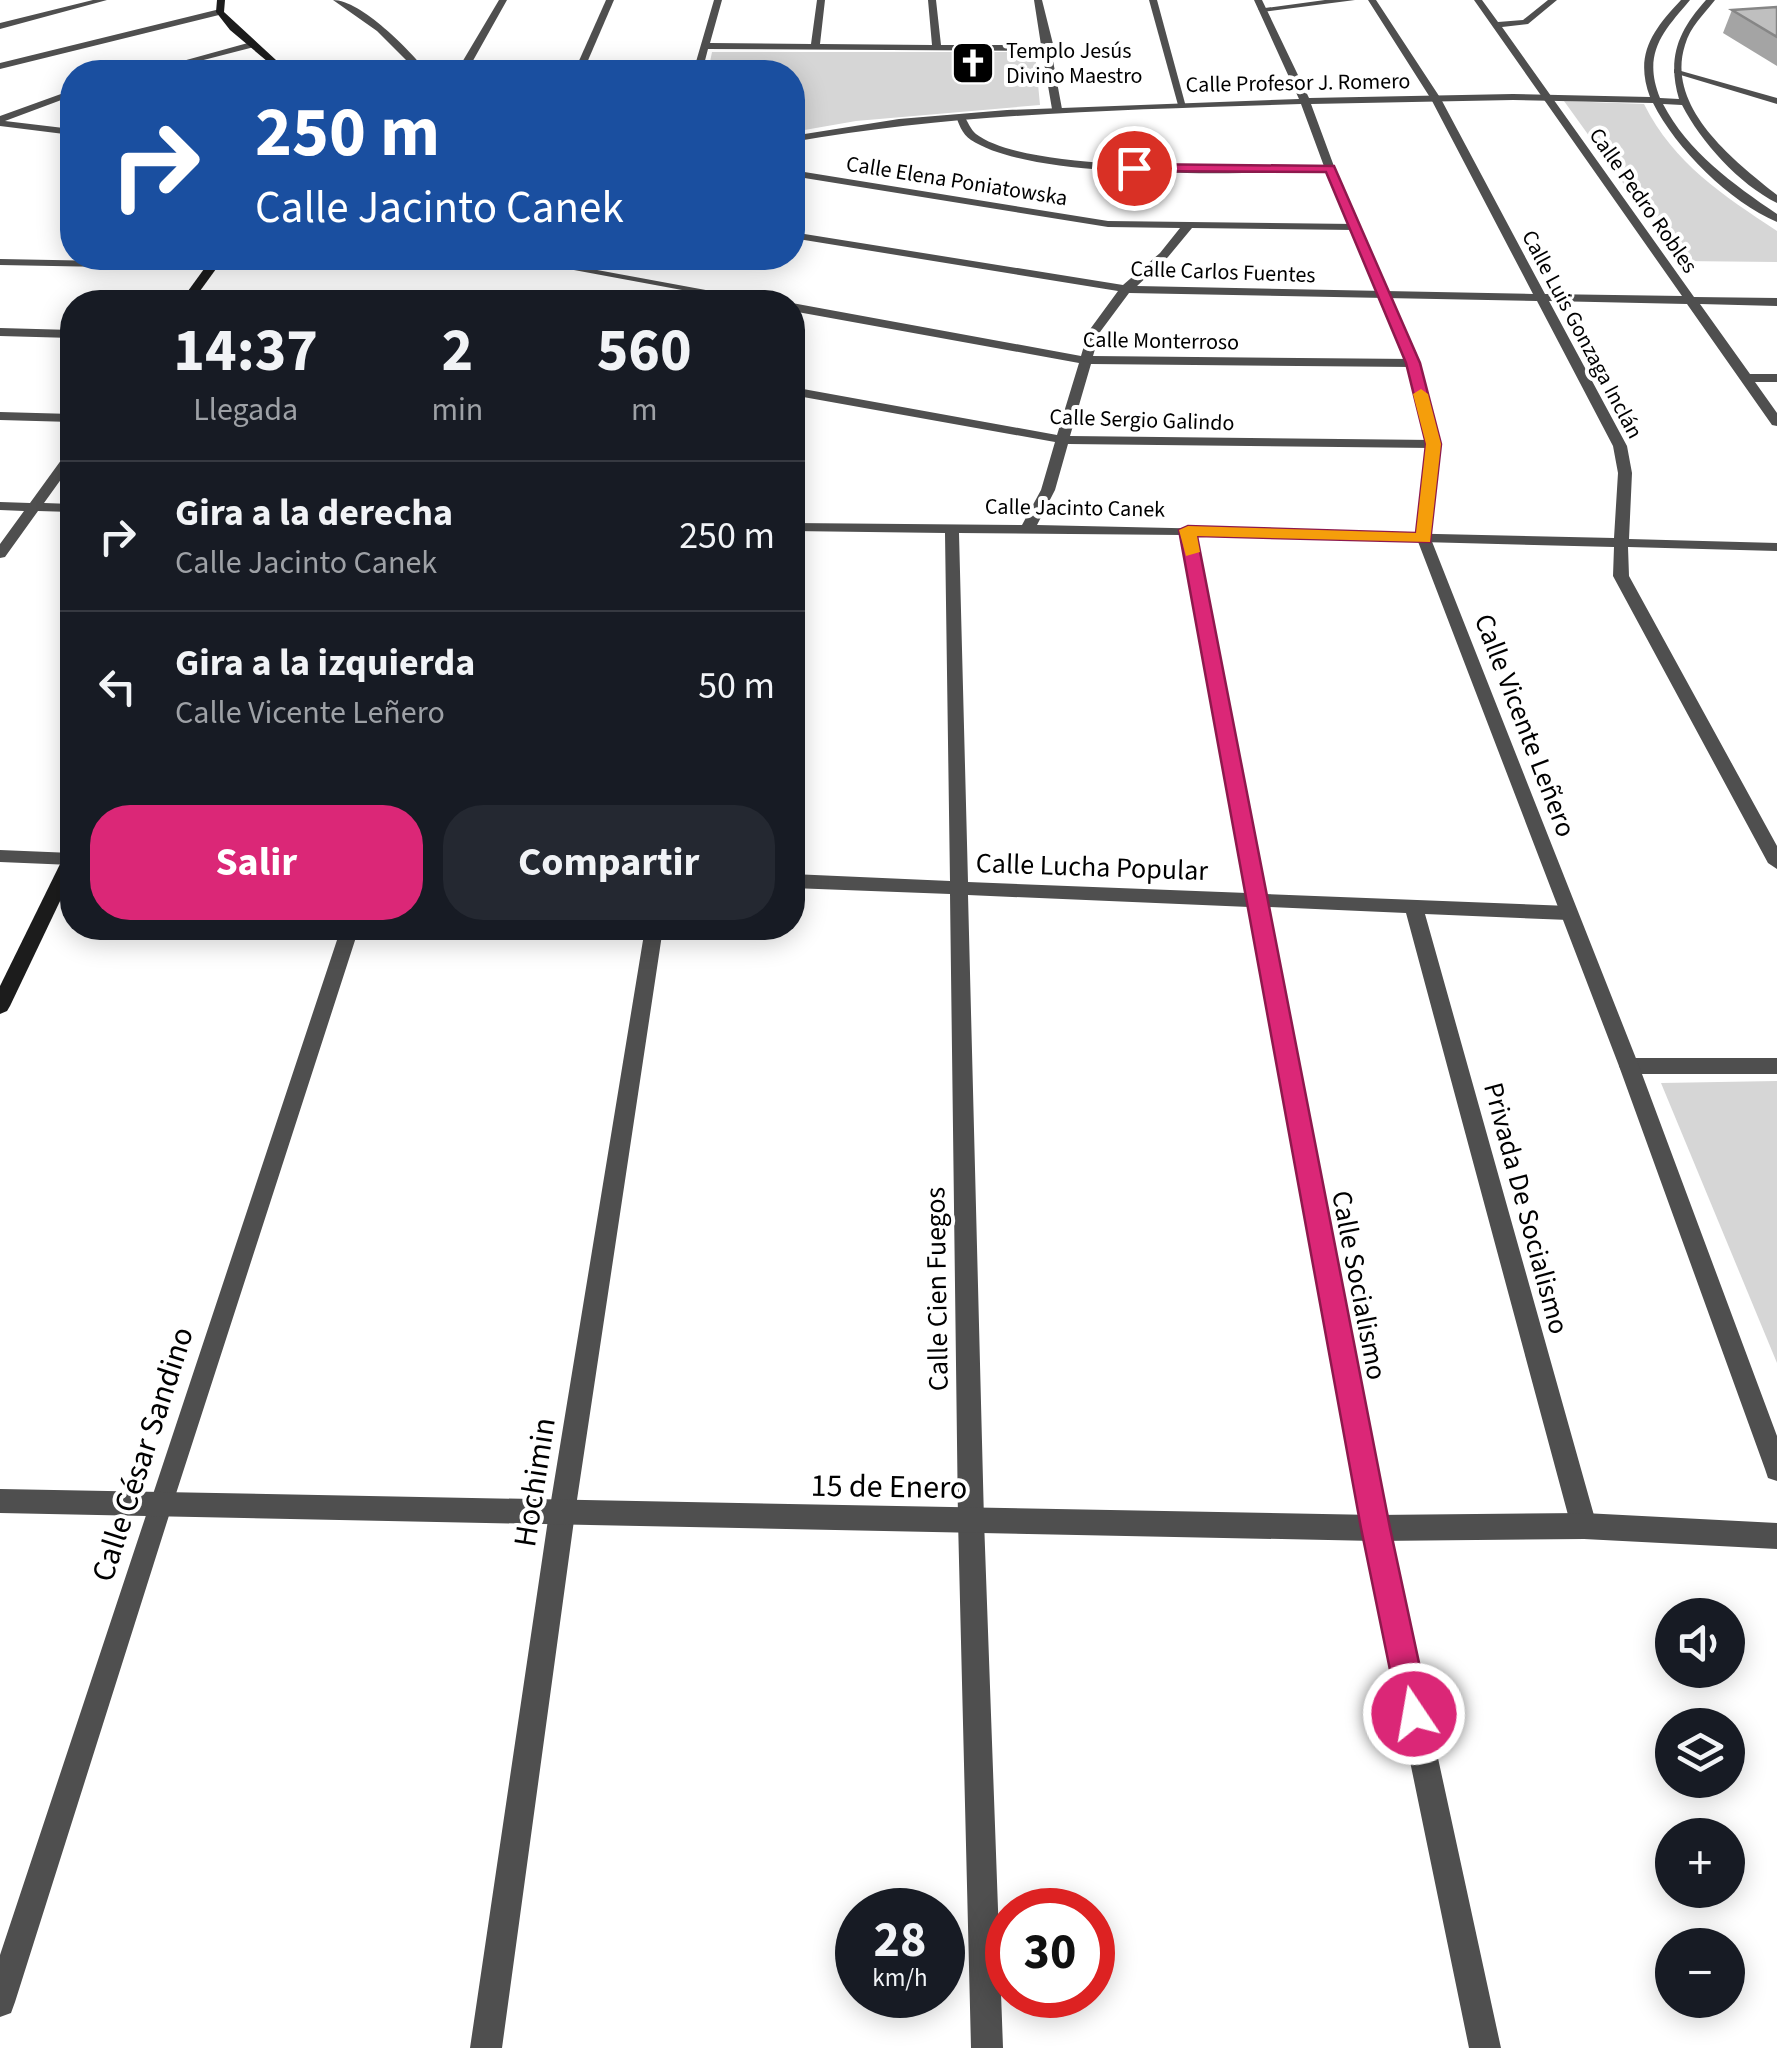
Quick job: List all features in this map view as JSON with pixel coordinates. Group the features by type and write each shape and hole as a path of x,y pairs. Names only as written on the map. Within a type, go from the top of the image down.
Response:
{"main road":[{"path":"220,6 232,28 272,60"},
{"path":"0,1006 60,884"}],"street":[{"path":"0,26 103,0"},
{"path":"337,0 380,29 411,60"},
{"path":"468,60 503,0"},
{"path":"583,60 610,0"},
{"path":"700,60 718,0"},
{"path":"815,47 820,0"},
{"path":"932,0 938,47"},
{"path":"1038,0 1057,110"},
{"path":"1153,0 1183,105"},
{"path":"1260,4 1351,0"},
{"name":"Calle Luis Gonzaga Inclán","path":"1372,0 1436,99 1626,462 1618,542 1621,576 1777,864"},
{"name":"Calle Pedro Robles","path":"1478,0 1777,422"},
{"path":"1495,25 1524,22 1553,0"},
{"path":"1686,0 1658,30 1649,48 1647,71 1655,100 1681,143 1712,173 1777,219"},
{"path":"1710,0 1691,22 1678,48 1677,71 1687,102 1713,144 1777,200"},
{"name":"Calle Vicente Leñero","path":"1260,4 1306,101 1330,169 1413,363 1433,444 1424,539 1629,1066 1777,1469"},
{"path":"0,66 220,6"},
{"path":"194,60 255,44"},
{"path":"704,46 1049,48"},
{"path":"1677,71 1777,101"},
{"path":"0,121 60,97"},
{"name":"Calle Profesor J. Romero","path":"805,137 960,117 1057,110 1436,99 1687,102"},
{"path":"960,117 970,135 982,142 1018,153 1072,161 1134,168 1330,169"},
{"path":"0,121 60,130"},
{"name":"Calle Elena Poniatowska","path":"805,176 1084,221 1355,228"},
{"path":"1028,528 1048,490 1065,440 1084,360 1100,322 1126,289 1189,226"},
{"name":"Calle Carlos Fuentes","path":"805,237 1126,289 1777,302"},
{"path":"0,262 60,259"},
{"path":"583,270 697,290"},
{"name":"Calle Monterroso","path":"805,310 1084,360 1413,363"},
{"path":"0,332 60,334"},
{"path":"1745,378 1777,378"},
{"name":"Calle Sergio Galindo","path":"805,393 1065,440 1433,444"},
{"path":"0,416 60,418"},
{"path":"0,554 60,471"},
{"path":"0,506 60,508"},
{"name":"Calle Jacinto Canek","path":"805,527 1188,530 1777,547"},
{"name":"Calle Cien Fuegos","path":"952,528 971,1520 987,2048"},
{"name":"Calle Socialismo","path":"1188,530 1375,1528 1485,2048"},
{"path":"0,856 60,858"},
{"name":"Calle Lucha Popular","path":"805,882 1569,912"},
{"name":"Privada De Socialismo","path":"1414,906 1584,1526"},
{"name":"Calle César Sandino","path":"0,2002 158,1506 346,940"},
{"name":"Hochimin","path":"486,2048 562,1513 652,940"},
{"path":"1629,1066 1777,1066"},
{"name":"15 de Enero","path":"0,1500 1375,1528 1584,1526 1777,1536"}],"shaded area":[{"path":"712,52 1035,52 1040,105 856,121 805,130 805,60 710,60"},
{"path":"1564,101 1644,104 1685,161 1719,191 1777,231 1777,262 1679,261"},
{"path":"1777,1081 1777,1363 1661,1083"}],"building":[{"path":"1777,7 1777,37 1732,10"}],"slow traffic":[{"path":"1192,552 1188,530 1424,539 1433,444 1421,394"}],"place":[{"name":"Templo Jesús Divino Maestro","path":"973,63"}],"route":[{"path":"1134,168 1330,169 1413,363 1433,444 1424,539 1188,530 1375,1528 1414,1714"}]}
